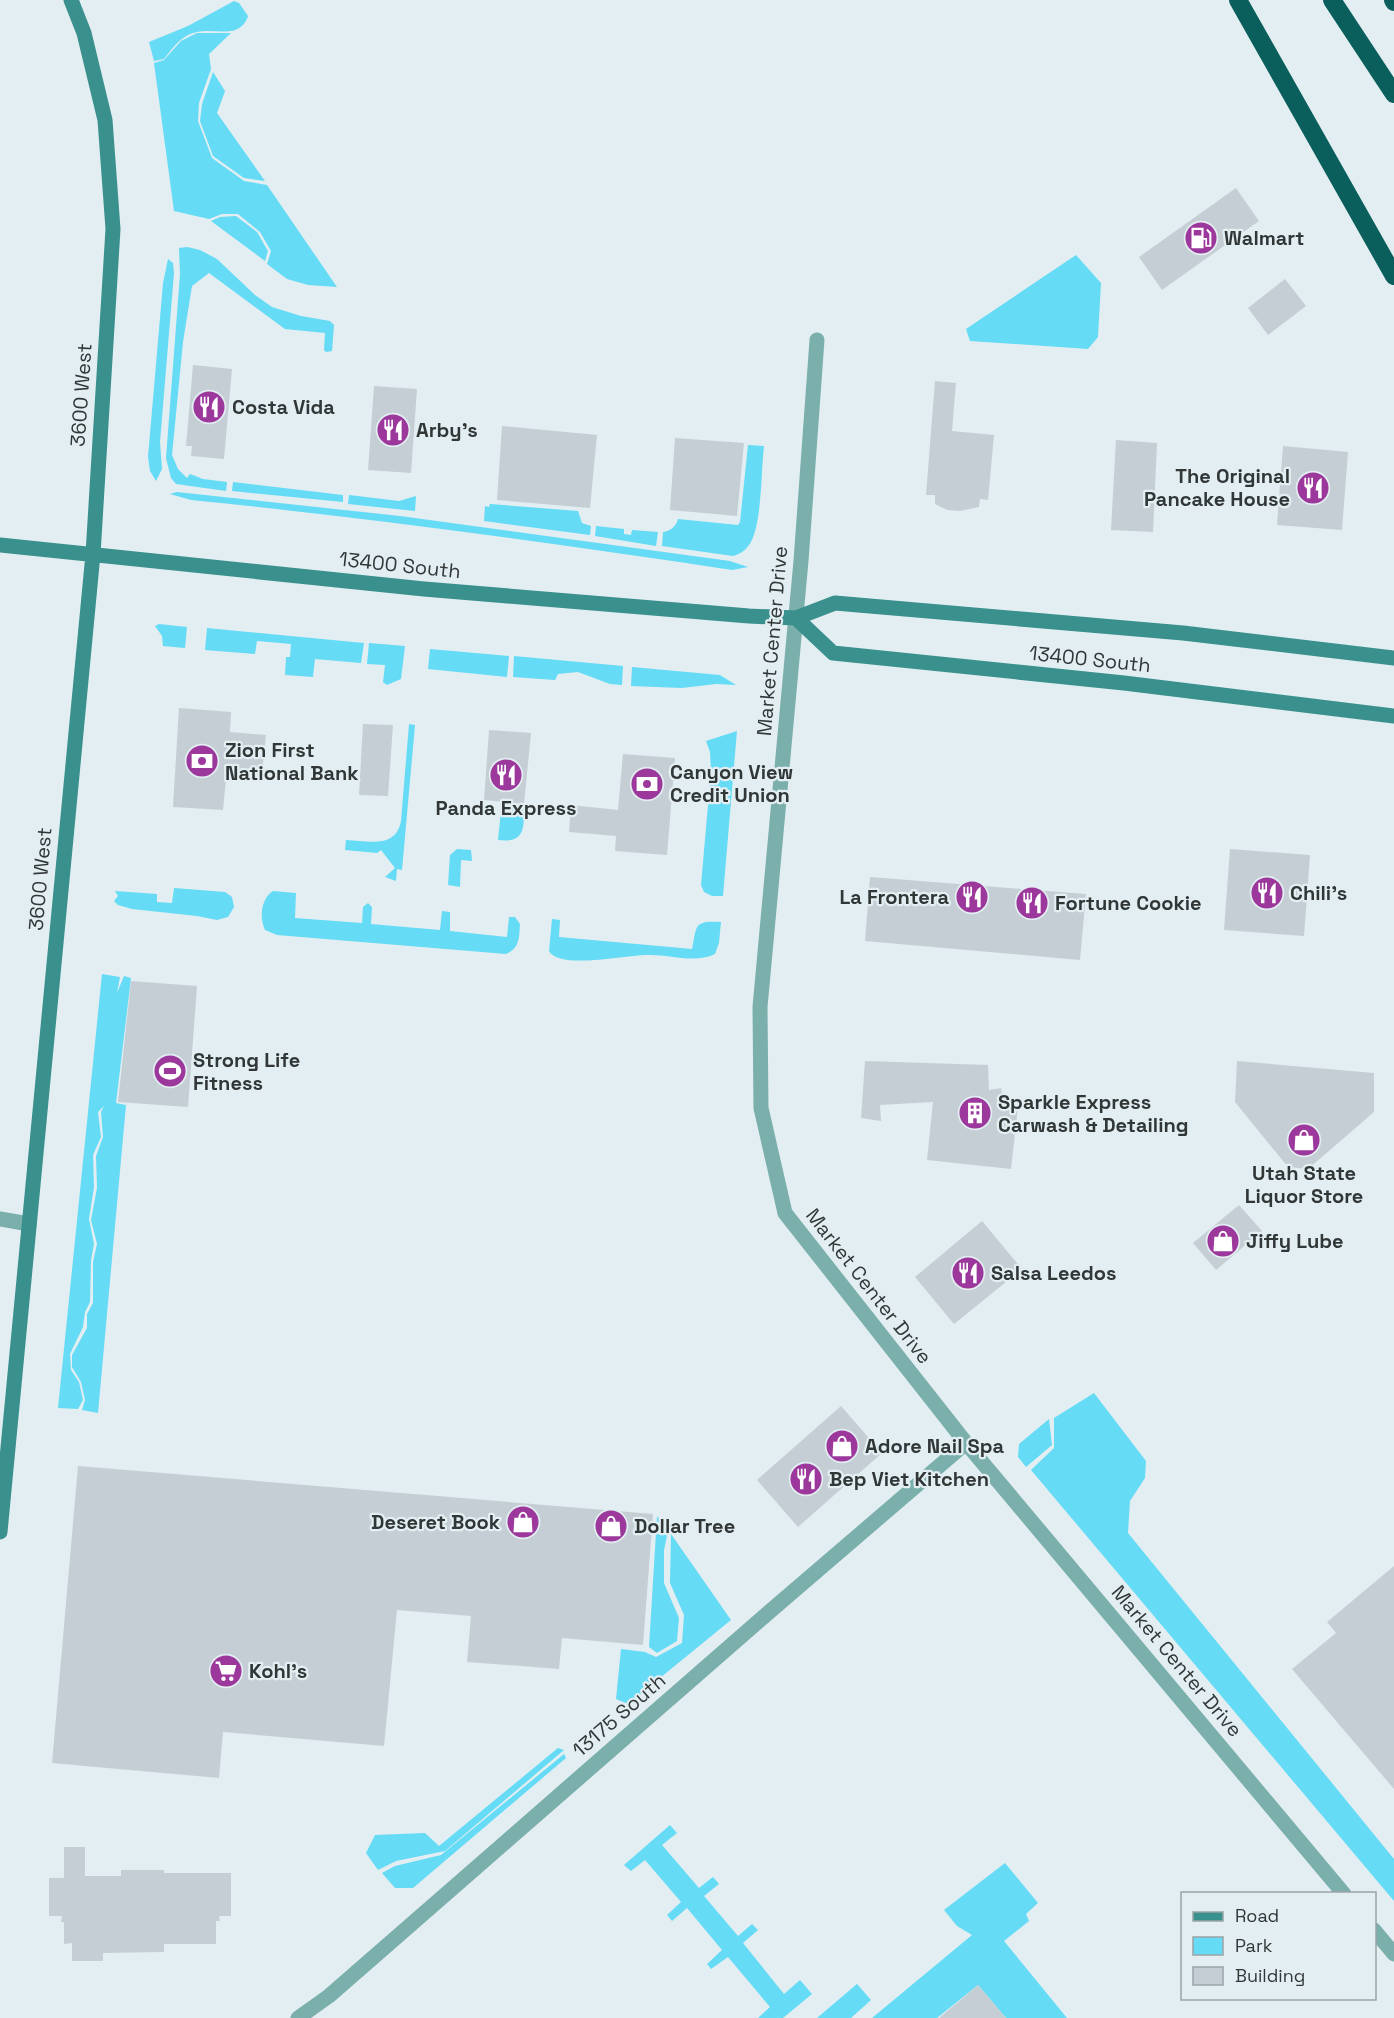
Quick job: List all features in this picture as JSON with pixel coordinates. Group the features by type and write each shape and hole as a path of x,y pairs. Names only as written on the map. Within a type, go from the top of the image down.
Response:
{"highway":[{"path":"1238,0 1394,276"},
{"path":"1332,0 1394,94"}],"main road":[{"name":"3600 West","path":"0,1524 93,554 113,229 105,120 84,33 71,0"},
{"name":"13400 South","path":"0,545 424,589 796,618 835,603 1183,633 1394,658"},
{"name":"13400 South","path":"796,618 834,653 1124,683 1394,716"}],"street":[{"name":"Market Center Drive","path":"817,340 796,618 760,1007 761,1108 785,1213 966,1443 1343,1892"},
{"path":"0,1219 29,1224"},
{"name":"13175 South","path":"298,2018 329,1996 759,1620 966,1443"},
{"path":"1376,1932 1394,1954"}],"green space":[{"path":"234,1 239,3 248,16 239,28 226,32 204,31 191,34 178,42 164,59 154,61 149,42 188,26"},
{"path":"197,33 231,33 209,54 211,69 199,103 198,121 212,158 244,181 267,185 337,287 308,285 287,279 267,264 271,251 260,232 238,214 222,214 209,219 174,211 154,63 164,60 181,41"},
{"path":"213,72 225,91 217,113 265,181 244,178 213,156 200,121 202,104"},
{"path":"236,216 257,232 268,251 265,261 211,221 220,217"},
{"path":"179,248 200,250 217,259 255,295 272,307 301,316 330,321 334,325 332,351 326,352 324,350 325,333 285,329 209,273 192,286 183,342 172,455 178,469 187,478 190,474 203,479 227,482 226,491 176,484 171,478 166,458 180,274"},
{"path":"1076,255 1101,283 1098,337 1088,349 970,341 966,329"},
{"path":"168,259 173,263 174,273 160,442 162,469 156,481 150,471 148,457 163,283"},
{"path":"748,445 764,446 757,522 755,533 748,547 733,556 662,546 663,532 672,528 678,519 738,525"},
{"path":"233,482 343,495 343,502 232,491"},
{"path":"177,492 400,516 730,561 748,567 732,570 462,532 191,500 170,494"},
{"path":"349,495 399,501 416,496 415,511 348,504"},
{"path":"490,504 578,511 582,523 591,526 590,535 484,521 485,506 489,507"},
{"path":"596,526 624,529 624,534 631,535 632,530 658,532 656,546 595,536"},
{"path":"159,624 187,627 185,648 163,646 162,636 155,626"},
{"path":"207,628 364,643 361,663 315,659 313,677 285,675 286,657 290,657 291,644 257,641 255,654 205,650"},
{"path":"369,643 405,646 401,679 387,685 383,682 385,665 367,664"},
{"path":"430,649 509,656 507,677 428,669"},
{"path":"514,656 623,666 622,685 610,684 578,672 558,674 555,680 513,677"},
{"path":"632,667 720,675 736,685 716,684 682,688 631,686"},
{"path":"409,724 415,725 402,870 397,869 396,881 385,877 395,868 381,850 377,853 345,850 346,840 372,842 387,840 398,830 401,821"},
{"path":"737,731 723,896 712,896 704,892 701,885 711,771 710,752 706,741"},
{"path":"510,808 525,809 522,829 513,840 498,840 501,811 510,812"},
{"path":"457,849 471,850 472,861 461,860 460,887 448,885 450,855"},
{"path":"174,888 225,892 232,897 234,907 228,917 217,920 132,909 118,905 114,901 118,896 115,891 157,894 157,902 172,903"},
{"path":"273,891 296,893 295,918 362,923 363,907 368,903 372,907 371,924 440,930 442,911 450,912 450,931 507,937 509,917 515,917 520,924 519,938 514,949 506,954 277,935 265,930 262,920 264,903"},
{"path":"552,919 560,920 559,937 692,949 698,926 705,922 721,922 719,943 715,954 707,957 647,955 579,961 555,957 549,951"},
{"path":"102,974 120,977 117,993 124,976 131,978 116,1103 126,1105 98,1413 82,1410 85,1400 81,1382 72,1367 72,1355 87,1328 87,1314 93,1303 93,1262 97,1244 91,1220 97,1188 96,1156 103,1137 101,1112 104,1106 98,1112 101,1137 93,1155 94,1187 89,1219 94,1244 91,1260 90,1302 85,1312 83,1327 70,1354 71,1370 79,1382 83,1400 78,1409 58,1408"},
{"path":"1094,1393 1146,1461 1145,1478 1130,1501 1128,1533 1394,1859 1394,1901 1031,1470 1054,1448 1054,1418"},
{"path":"1049,1419 1052,1445 1026,1467 1018,1457 1019,1444"},
{"path":"657,1516 668,1531 664,1550 664,1583 679,1618 677,1641 657,1653 649,1647"},
{"path":"671,1534 731,1620 628,1704 616,1699 621,1649 645,1652 656,1657 682,1643 684,1615 670,1583"},
{"path":"558,1748 564,1750 445,1851 396,1861 378,1870 366,1853 375,1835 425,1833 439,1846"},
{"path":"564,1754 566,1758 413,1888 395,1888 382,1873 395,1866 441,1855"},
{"path":"670,1825 677,1833 662,1845 699,1888 713,1877 719,1884 704,1896 738,1936 752,1924 758,1930 743,1943 784,1994 800,1980 812,1994 783,2018 758,2018 770,2007 728,1957 711,1969 707,1964 722,1950 687,1908 672,1921 667,1915 681,1902 645,1860 631,1871 624,1865"},
{"path":"1005,1863 1038,1903 1026,1914 1029,1921 1004,1941 1067,2018 1006,2018 978,1985 937,2018 872,2018 972,1935 957,1926 944,1910"},
{"path":"857,1984 871,2000 851,2018 817,2018"}],"building":[{"name":"Walmart","path":"1236,188 1259,221 1162,290 1139,257"},
{"path":"1285,279 1306,306 1268,335 1248,308"},
{"name":"Costa Vida","path":"193,365 232,369 224,459 191,456 192,446 186,446"},
{"path":"935,381 956,383 952,431 994,435 988,500 980,499 979,507 960,511 947,510 935,504 935,495 926,495"},
{"name":"Arby's","path":"374,386 417,389 411,473 368,470"},
{"path":"502,426 597,435 590,508 497,500"},
{"path":"675,438 744,443 737,516 670,510"},
{"path":"1116,440 1157,443 1153,532 1111,530"},
{"name":"The Original Pancake House","path":"1283,446 1348,452 1342,530 1277,525"},
{"name":"Zion First National Bank","path":"179,708 231,712 230,732 266,735 262,772 227,769 223,810 173,807"},
{"path":"363,724 393,725 388,796 359,795"},
{"name":"Panda Express","path":"489,730 531,733 524,804 484,800"},
{"name":"Canyon View Credit Union","path":"623,754 675,758 667,855 615,851 616,836 569,832 571,805 618,810"},
{"name":"Chili's","path":"1230,849 1310,855 1304,936 1224,930"},
{"path":"870,877 1086,894 1080,960 865,941"},
{"path":"131,981 197,986 188,1107 118,1102"},
{"name":"Sparkle Express Carwash & Detailing","path":"865,1061 988,1065 989,1090 1001,1088 1004,1107 1018,1107 1011,1169 927,1160 933,1102 880,1105 881,1121 861,1118"},
{"name":"Utah State Liquor Store","path":"1237,1061 1374,1073 1374,1112 1308,1169 1288,1167 1235,1102"},
{"name":"Jiffy Lube","path":"1239,1205 1262,1231 1216,1270 1193,1243"},
{"name":"Salsa Leedos","path":"982,1221 1022,1269 954,1324 915,1277"},
{"path":"841,1406 882,1453 798,1527 757,1480"},
{"name":"Kohl's","path":"78,1466 653,1514 643,1645 562,1638 559,1669 467,1662 471,1616 397,1610 384,1746 223,1732 219,1778 52,1763"},
{"path":"1394,1566 1394,1789 1292,1669 1336,1633 1327,1622"},
{"path":"64,1847 85,1847 85,1876 121,1876 121,1870 164,1870 164,1873 231,1873 231,1916 219,1916 220,1921 216,1921 216,1944 164,1944 164,1952 103,1953 103,1961 72,1961 72,1943 64,1944 62,1916 49,1916 49,1878 64,1878"},
{"path":"978,1985 1006,2018 939,2018"}],"place":[{"name":"Walmart","path":"1201,238"},
{"name":"Costa Vida","path":"209,407"},
{"name":"Arby's","path":"393,430"},
{"name":"The Original Pancake House","path":"1313,488"},
{"name":"Zion First National Bank","path":"202,761"},
{"name":"Panda Express","path":"506,775"},
{"name":"Canyon View Credit Union","path":"647,784"},
{"name":"Chili's","path":"1267,893"},
{"name":"La Frontera","path":"972,897"},
{"name":"Fortune Cookie","path":"1032,903"},
{"name":"Strong Life Fitness","path":"170,1071"},
{"name":"Sparkle Express Carwash & Detailing","path":"975,1113"},
{"name":"Utah State Liquor Store","path":"1304,1140"},
{"name":"Jiffy Lube","path":"1223,1241"},
{"name":"Salsa Leedos","path":"968,1273"},
{"name":"Adore Nail Spa","path":"842,1446"},
{"name":"Bep Viet Kitchen","path":"806,1479"},
{"name":"Deseret Book","path":"523,1522"},
{"name":"Dollar Tree","path":"611,1526"},
{"name":"Kohl's","path":"226,1671"}]}
